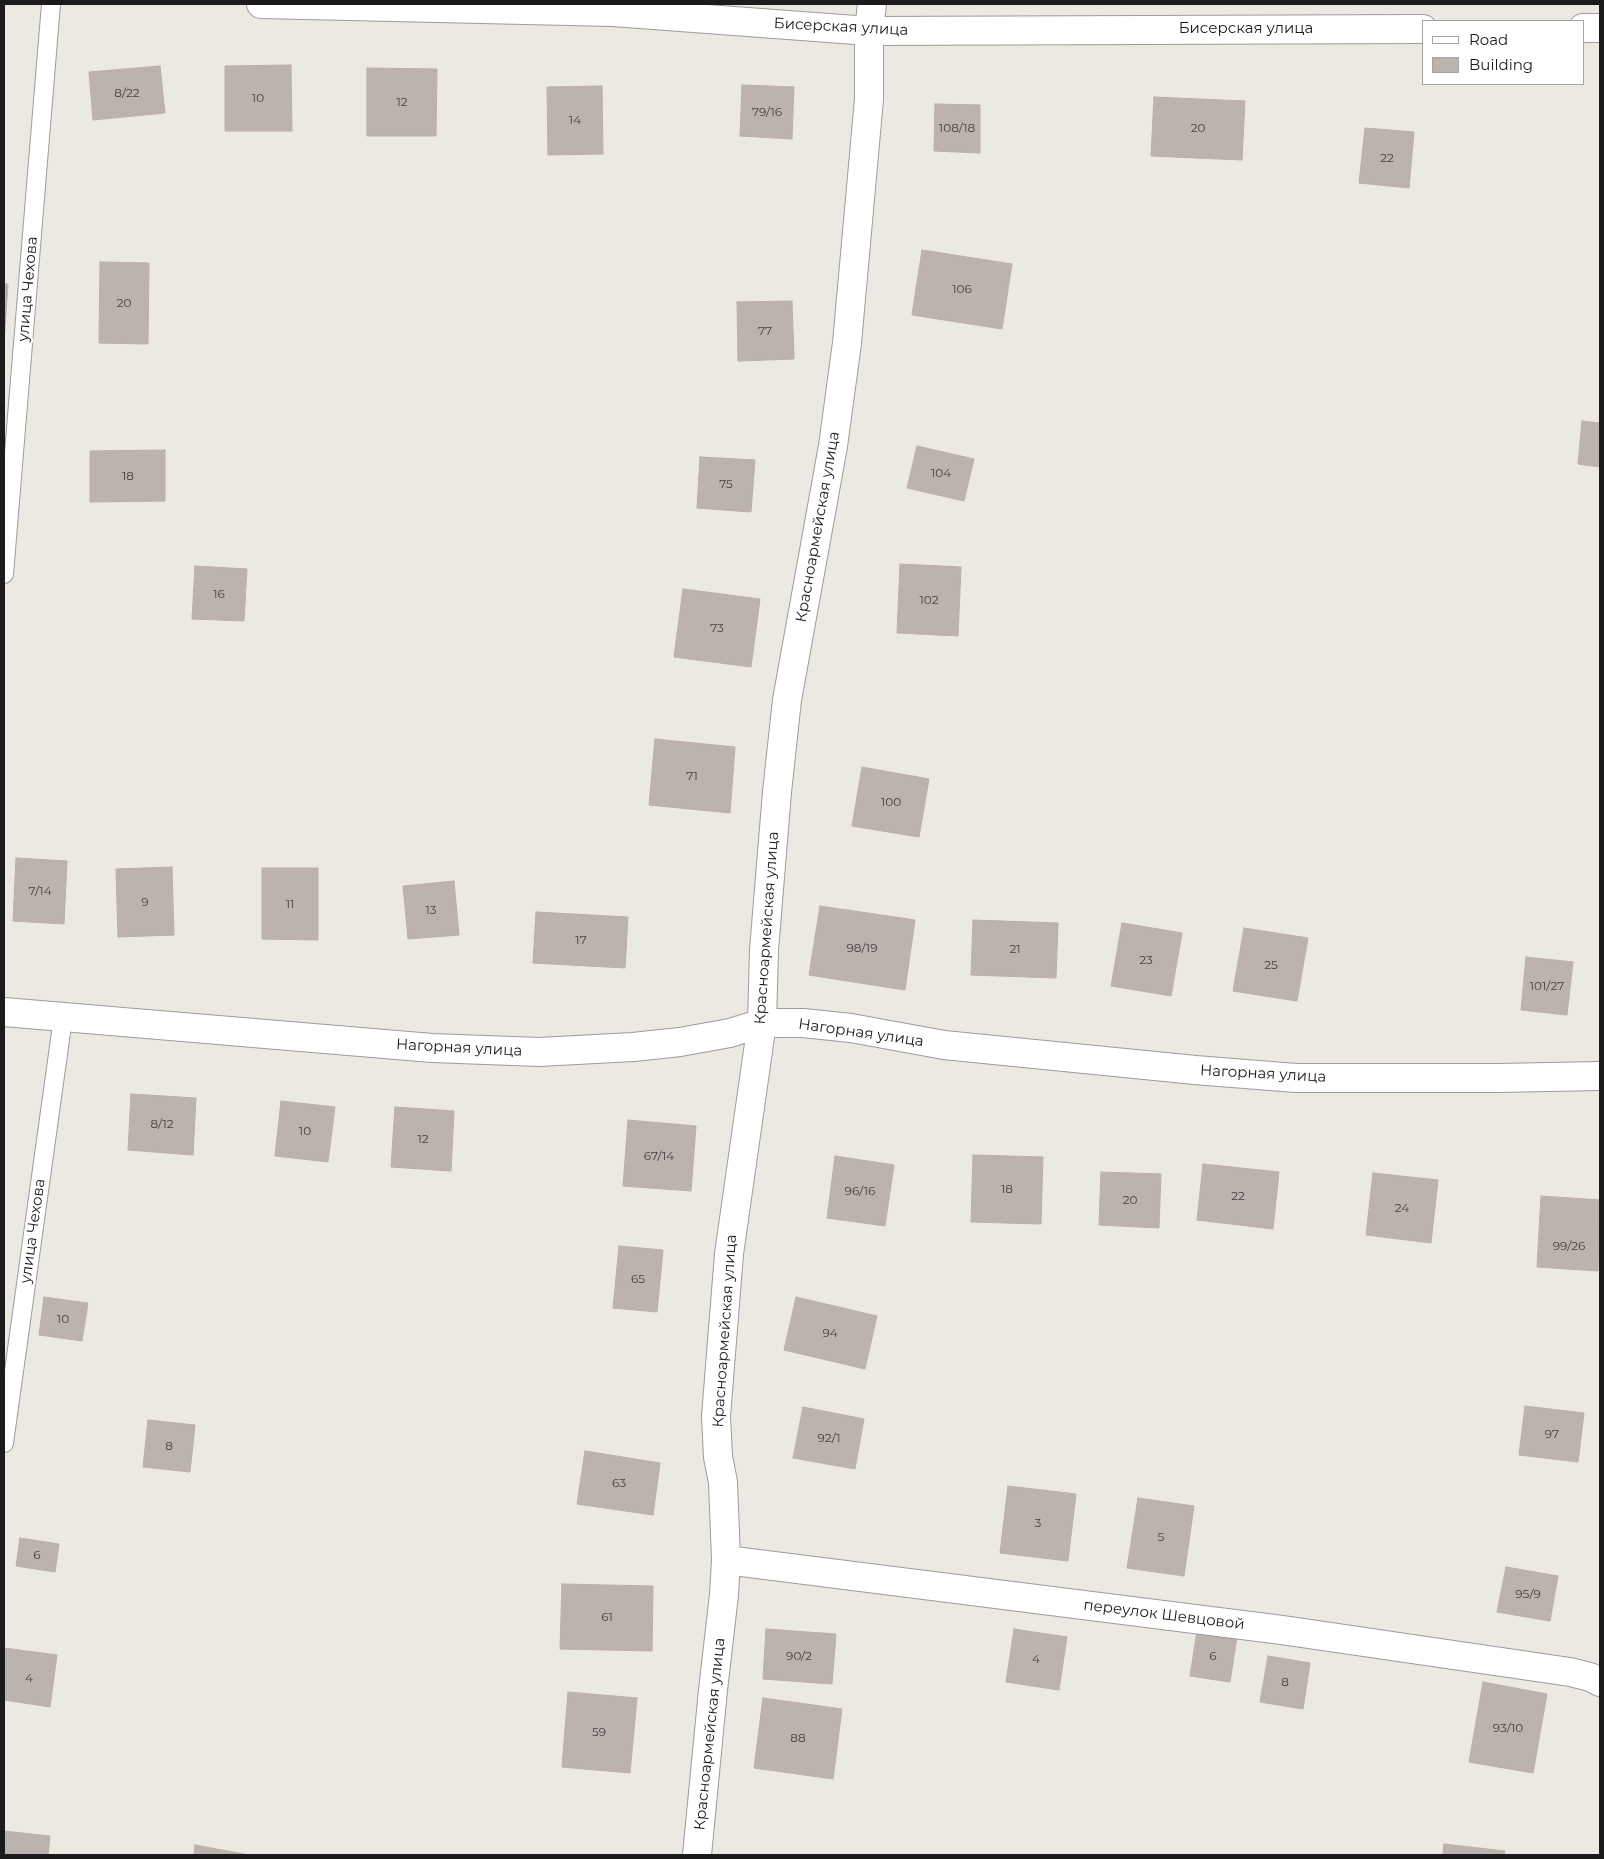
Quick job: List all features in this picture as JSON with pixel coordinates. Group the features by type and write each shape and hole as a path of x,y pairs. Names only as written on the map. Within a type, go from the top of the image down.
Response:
{"street":[{"name":"Бисерская улица","path":"261,4 613,12 869,31 1422,29"},
{"name":"Красноармейская улица","path":"698,1855 726,1560 723,1482 718,1457 716,1416 729,1254 762,1023 764,940 787,700 833,446 847,343 869,98 869,31 872,4"},
{"path":"1584,28 1600,28"},
{"name":"Нагорная улица","path":"4,1012 432,1048 538,1052 595,1050 680,1042 730,1033 762,1023 803,1023 851,1028 944,1045 1296,1078 1600,1076"},
{"name":"переулок Шевцовой","path":"726,1560 1282,1630 1570,1672 1590,1677 1600,1682"}],"lane":[{"name":"улица Чехова","path":"4,574 51,4"},
{"name":"улица Чехова","path":"4,1444 63,1018"}],"building":[{"path":"291,65 292,131 225,131 225,66"},
{"path":"160,66 165,113 93,120 89,72"},
{"path":"367,68 437,69 436,136 367,136"},
{"path":"742,85 794,87 792,139 740,136"},
{"path":"602,86 603,154 548,155 547,87"},
{"path":"1154,97 1245,101 1242,160 1151,156"},
{"path":"935,104 980,105 980,153 934,151"},
{"path":"1365,128 1414,132 1409,188 1359,183"},
{"path":"922,250 1012,264 1002,329 912,315"},
{"path":"100,262 149,263 148,344 99,343"},
{"path":"4,284 8,284 4,342"},
{"path":"792,301 794,359 738,361 737,302"},
{"path":"1582,421 1600,423 1600,467 1578,464"},
{"path":"917,446 974,459 964,501 907,488"},
{"path":"165,450 165,501 90,502 90,451"},
{"path":"700,457 755,460 751,512 697,508"},
{"path":"900,564 961,567 958,636 897,633"},
{"path":"195,566 247,569 244,621 192,619"},
{"path":"683,589 760,599 751,667 674,657"},
{"path":"655,739 735,747 730,813 649,805"},
{"path":"862,767 929,779 919,837 852,826"},
{"path":"16,858 67,861 64,924 13,921"},
{"path":"172,867 174,935 118,937 116,869"},
{"path":"262,868 318,868 318,940 262,939"},
{"path":"454,881 459,935 408,939 403,886"},
{"path":"820,906 915,920 905,990 809,975"},
{"path":"536,912 628,917 625,968 533,963"},
{"path":"973,920 1058,923 1056,978 971,975"},
{"path":"1122,923 1182,933 1171,996 1111,986"},
{"path":"1244,928 1308,938 1297,1001 1233,991"},
{"path":"1526,957 1573,962 1567,1015 1521,1010"},
{"path":"131,1094 196,1098 193,1155 128,1150"},
{"path":"281,1101 335,1107 328,1162 275,1156"},
{"path":"395,1107 454,1111 451,1171 391,1167"},
{"path":"628,1120 696,1126 691,1191 623,1186"},
{"path":"973,1155 1043,1157 1041,1224 971,1222"},
{"path":"835,1156 894,1165 885,1226 827,1218"},
{"path":"1203,1164 1279,1172 1273,1229 1197,1220"},
{"path":"1101,1172 1161,1174 1159,1228 1099,1225"},
{"path":"1373,1173 1438,1180 1431,1243 1366,1235"},
{"path":"1541,1196 1600,1200 1598,1271 1537,1267"},
{"path":"619,1246 663,1250 657,1312 613,1308"},
{"path":"44,1297 88,1303 82,1341 39,1335"},
{"path":"796,1297 877,1316 865,1369 784,1350"},
{"path":"1525,1406 1584,1413 1578,1462 1519,1455"},
{"path":"803,1407 864,1419 855,1469 793,1458"},
{"path":"148,1420 195,1425 190,1472 143,1467"},
{"path":"585,1451 660,1463 653,1515 577,1504"},
{"path":"1008,1486 1076,1494 1068,1561 1000,1553"},
{"path":"1138,1498 1194,1506 1184,1576 1127,1568"},
{"path":"20,1538 59,1544 55,1572 16,1566"},
{"path":"1506,1567 1558,1576 1550,1621 1497,1612"},
{"path":"562,1584 653,1586 652,1651 560,1649"},
{"path":"766,1629 836,1634 832,1684 763,1679"},
{"path":"1014,1629 1067,1637 1059,1690 1006,1682"},
{"path":"1197,1631 1237,1637 1230,1682 1190,1676"},
{"path":"4,1648 57,1655 50,1707 4,1700"},
{"path":"1268,1656 1310,1663 1303,1709 1260,1702"},
{"path":"1483,1682 1547,1694 1533,1773 1469,1762"},
{"path":"568,1692 637,1698 630,1773 562,1767"},
{"path":"763,1698 842,1709 833,1779 754,1768"},
{"path":"4,1831 50,1836 48,1855 4,1855"},
{"path":"1444,1844 1505,1851 1504,1855 1443,1855"},
{"path":"195,1845 249,1855 194,1855"}]}
